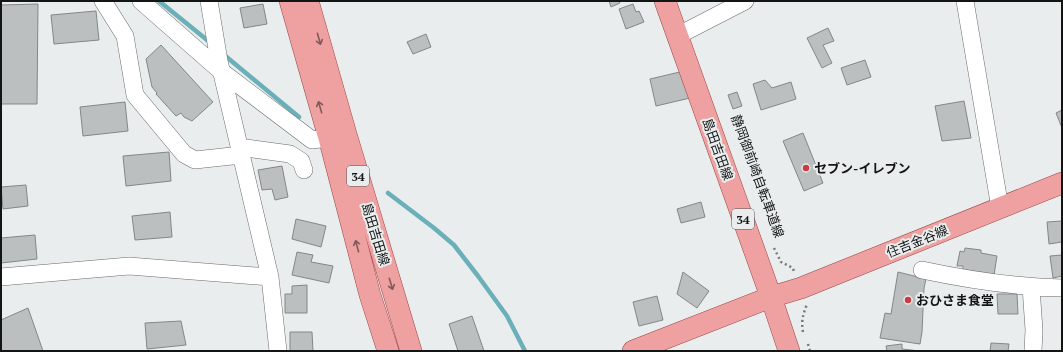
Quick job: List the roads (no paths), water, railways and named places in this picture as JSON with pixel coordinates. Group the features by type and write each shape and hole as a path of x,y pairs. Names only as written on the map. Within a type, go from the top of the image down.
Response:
{"main road":[{"name":"島田吉田線","path":"290,1 329,138 370,295 388,351"},
{"name":"島田吉田線","path":"308,1 411,351"},
{"name":"島田吉田線","path":"664,1 771,297 789,351"},
{"name":"住吉金谷線","path":"771,297 801,288 1062,183"},
{"path":"633,351 771,297"}],"street":[{"path":"103,1 125,36 135,95 184,154 195,160 240,151 290,154 301,160 304,170"},
{"path":"141,1 312,140 329,138"},
{"path":"209,1 221,66 270,277 278,351"},
{"path":"677,36 745,1"},
{"path":"965,1 1000,208"},
{"path":"1,277 129,266 270,277"},
{"path":"922,270 967,279 1032,287 1062,288"},
{"path":"1032,287 1034,330 1033,351"}],"waterway":[{"path":"159,1 212,44"},
{"path":"223,54 299,117"},
{"path":"388,193 454,245 507,316 525,351"}],"place":[{"name":"セブン-イレブン","path":"806,168"},
{"name":"おひさま食堂","path":"908,300"}]}
